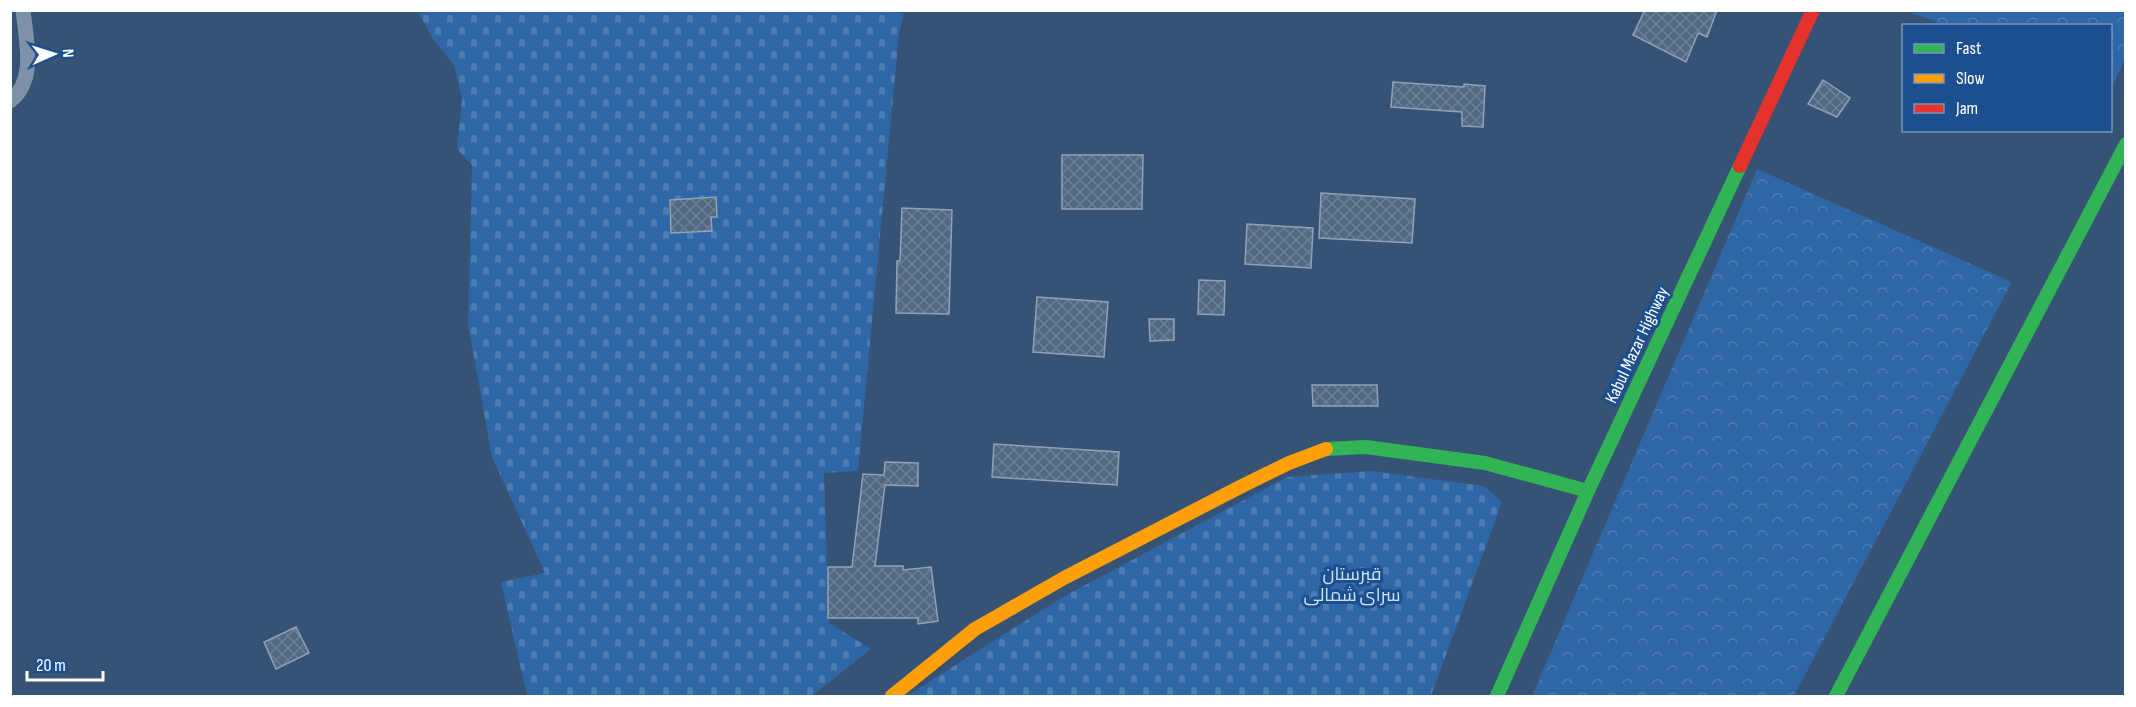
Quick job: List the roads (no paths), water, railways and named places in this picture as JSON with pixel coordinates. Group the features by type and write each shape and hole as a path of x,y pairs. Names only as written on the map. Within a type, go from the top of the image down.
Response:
{"main road":[{"name":"Kabul Mazar Highway","path":"1497,696 1588,491 1813,10"},
{"path":"1836,696 2126,144"},
{"path":"892,696 905,683 975,629 1064,578 1289,463 1323,449 1366,447 1485,463 1588,491"}],"lane":[{"path":"10,101 19,95 29,68 23,10"}],"park label":[{"name":"قبرستان سرای شمالی","path":"1352,584"}]}
